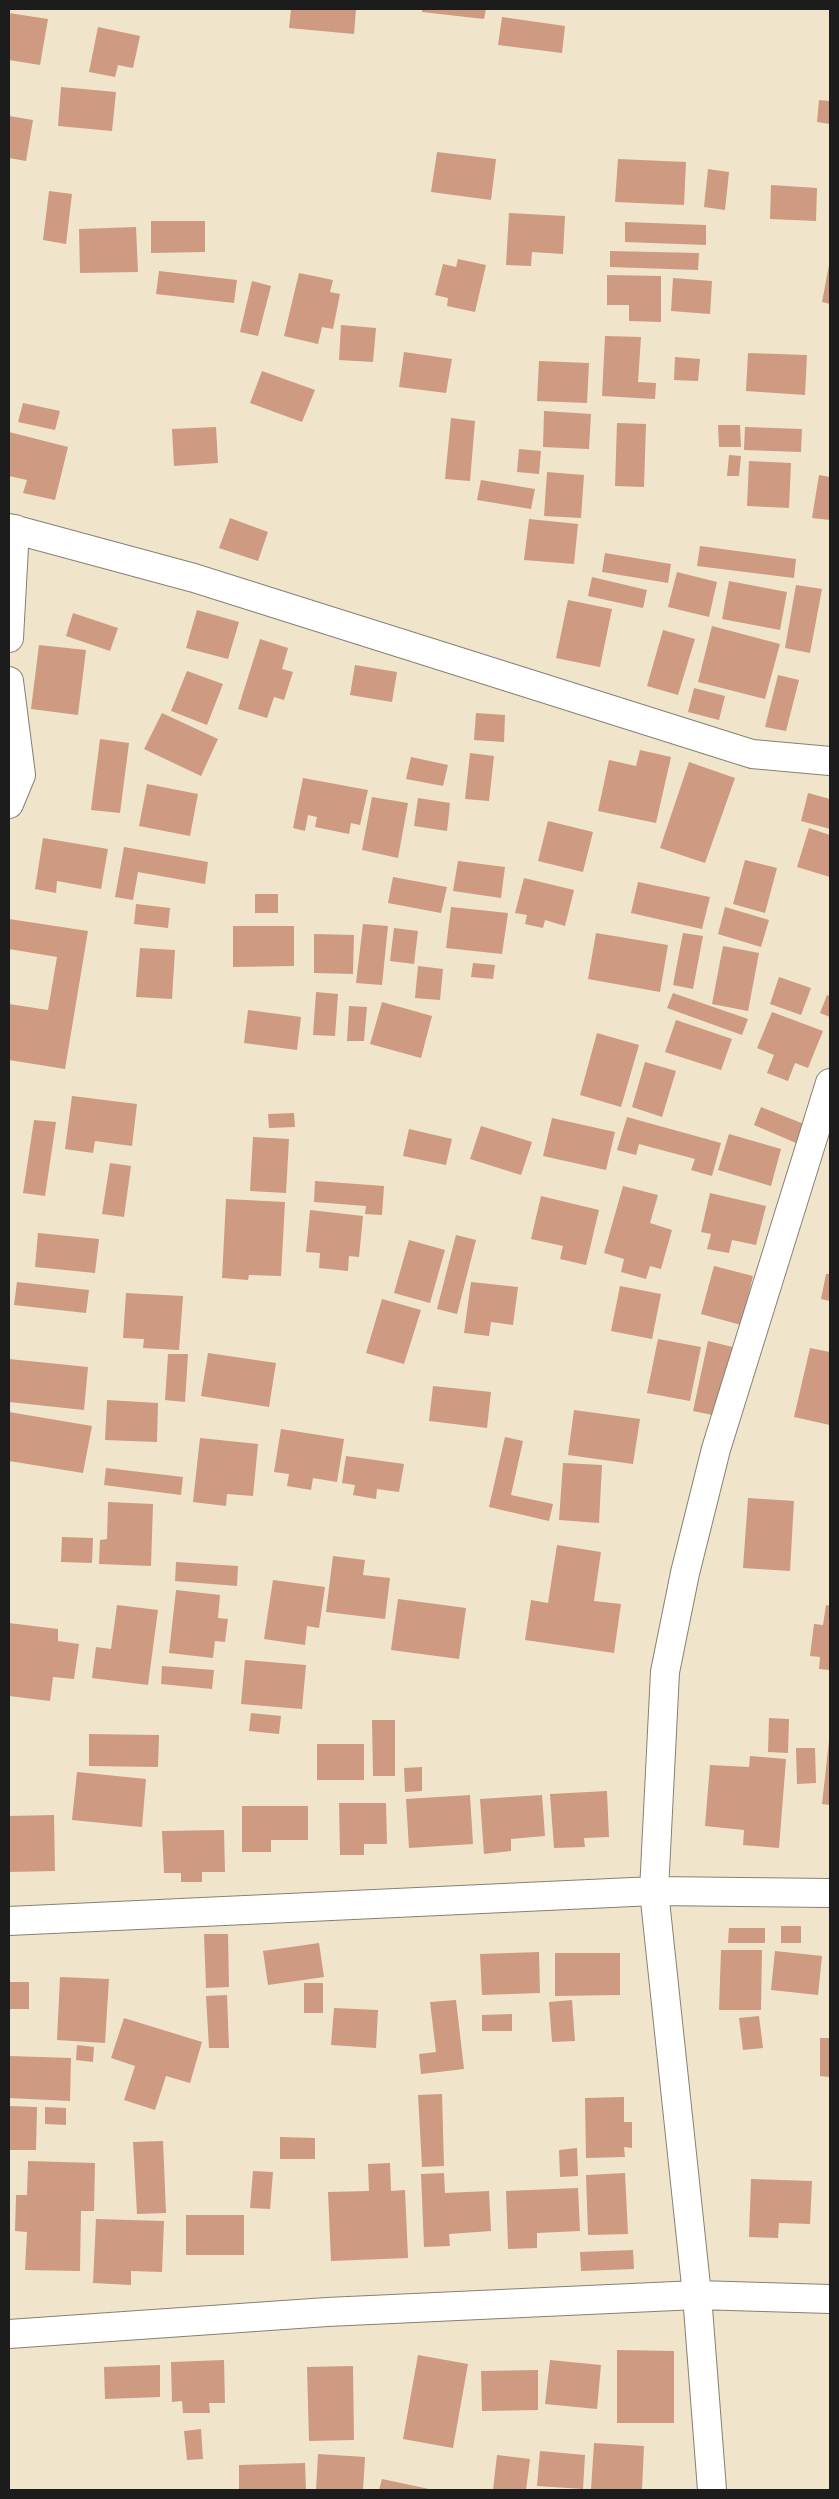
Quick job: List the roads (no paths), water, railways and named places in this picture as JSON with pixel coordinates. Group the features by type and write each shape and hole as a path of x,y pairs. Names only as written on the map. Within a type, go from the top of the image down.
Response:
{"street":[{"path":"9,638 12,528 194,578 752,754 830,761"},
{"path":"9,681 21,775 9,804"},
{"path":"712,2490 697,2295 654,1891 665,1672 685,1573 716,1449 830,1083"},
{"path":"9,1921 654,1891 830,1892"},
{"path":"9,2334 327,2312 697,2295 830,2299"}]}
